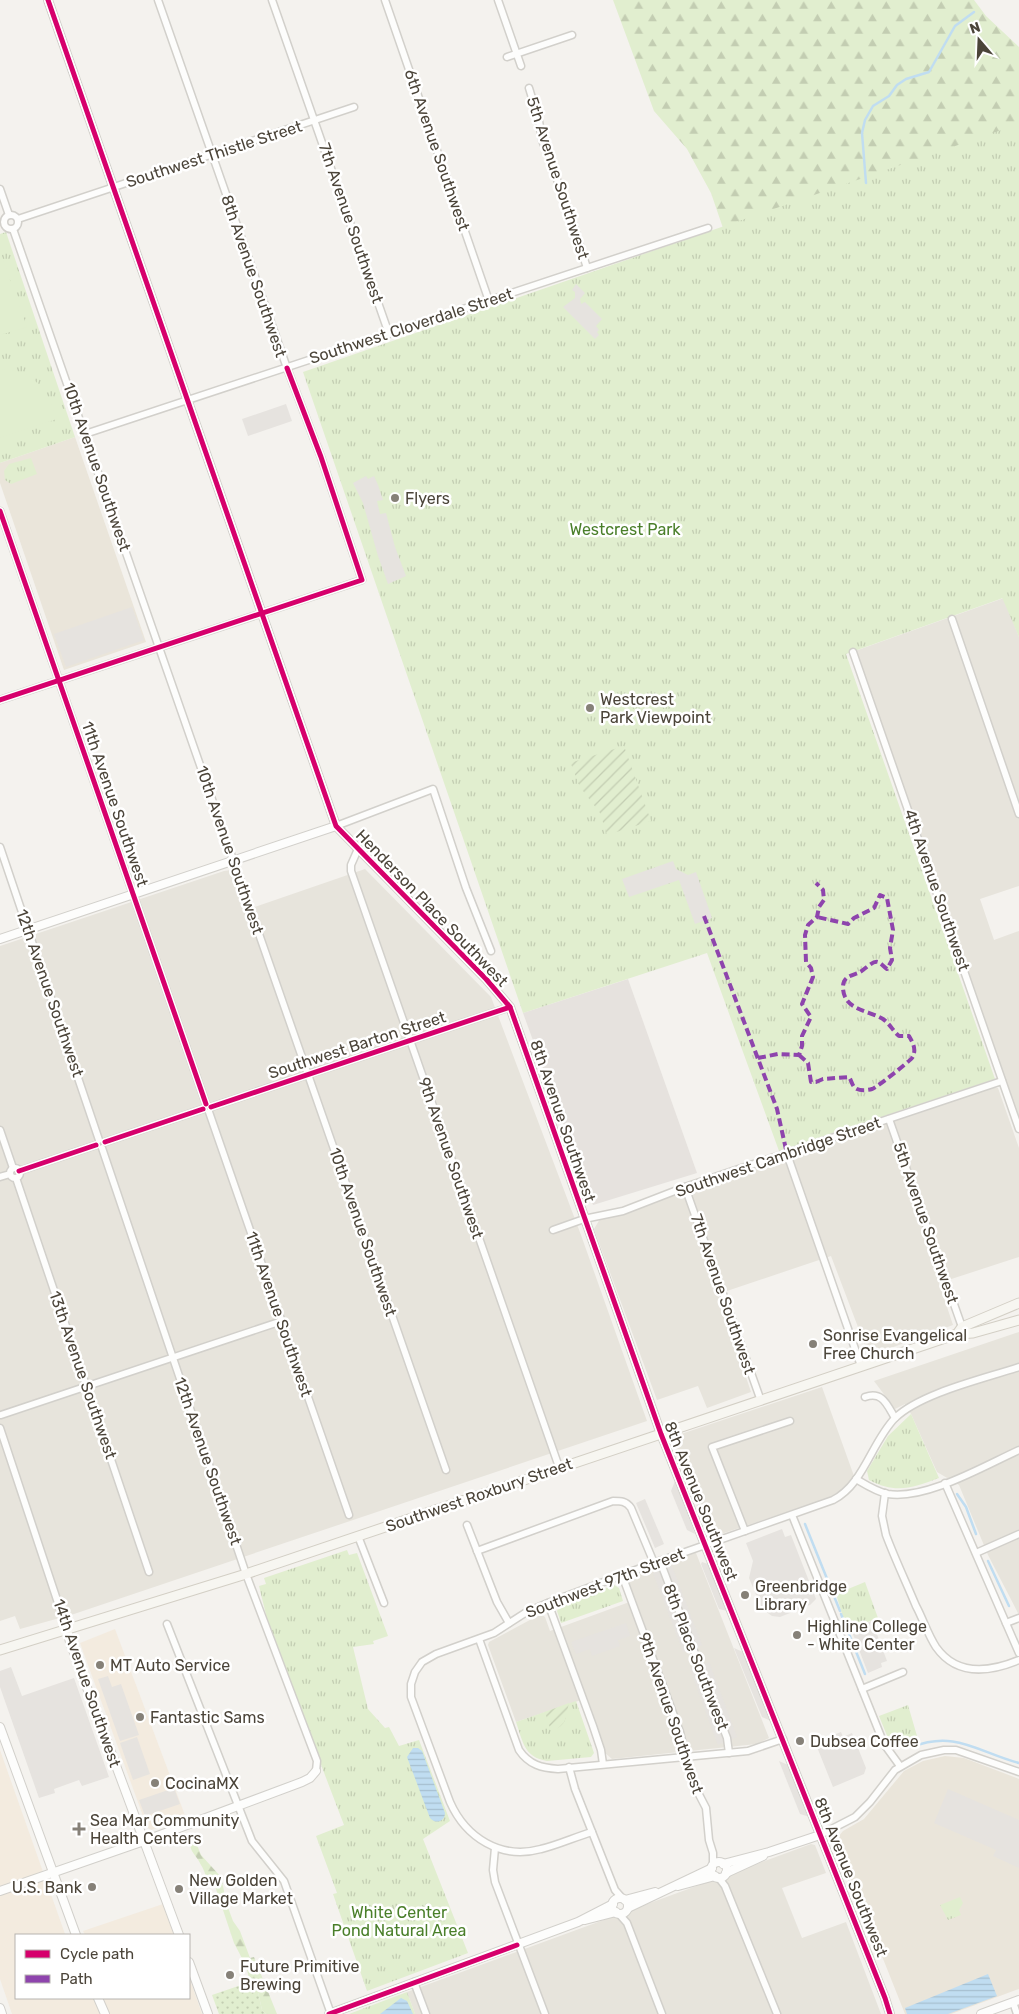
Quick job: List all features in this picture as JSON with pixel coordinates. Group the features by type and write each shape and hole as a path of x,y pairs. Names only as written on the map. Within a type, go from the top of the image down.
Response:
{"main road":[{"name":"Southwest Roxbury Street","path":"0,1650 246,1574 761,1401 960,1330 1017,1305"},
{"name":"Southwest Roxbury Street","path":"960,1330 974,1333 1019,1320"}],"street":[{"path":"48,0 336,826"},
{"name":"8th Avenue Southwest","path":"158,0 286,368 321,457 362,580 262,614"},
{"name":"7th Avenue Southwest","path":"272,0 389,334"},
{"name":"6th Avenue Southwest","path":"385,0 489,300"},
{"path":"498,0 521,66"},
{"path":"507,57 572,35"},
{"name":"5th Avenue Southwest","path":"529,88 539,121 542,140 570,214 586,268"},
{"name":"Southwest Thistle Street","path":"18,219 354,107"},
{"path":"0,189 9,215"},
{"path":"9,215 15,216 18,219 18,225 13,229 7,228 2,224 9,215"},
{"name":"Southwest Cloverdale Street","path":"86,434 708,228"},
{"name":"10th Avenue Southwest","path":"13,229 446,1470"},
{"name":"11th Avenue Southwest","path":"0,511 350,1515"},
{"path":"0,700 262,614"},
{"path":"952,619 1019,814"},
{"name":"4th Avenue Southwest","path":"853,652 1019,1129"},
{"path":"0,939 336,826 433,789 466,888 491,951"},
{"name":"Henderson Place Southwest","path":"336,826 486,979 510,1007"},
{"name":"12th Avenue Southwest","path":"0,847 246,1574 317,1760 316,1771"},
{"name":"9th Avenue Southwest","path":"358,849 351,865 351,871 560,1467"},
{"name":"8th Avenue Southwest","path":"510,1007 661,1434 890,2014"},
{"name":"Southwest Barton Street","path":"0,1177 510,1007"},
{"name":"Southwest Cambridge Street","path":"553,1230 584,1219 623,1211 686,1187 1002,1081"},
{"name":"5th Avenue Southwest","path":"889,1119 960,1330"},
{"name":"13th Avenue Southwest","path":"0,1130 149,1572"},
{"path":"787,1154 861,1366"},
{"name":"7th Avenue Southwest","path":"686,1187 761,1401"},
{"path":"0,1420 0,1414 282,1321"},
{"name":"Southwest 97th Street","path":"495,1848 469,1831 456,1815 450,1802 411,1697 411,1684 415,1672 422,1662 428,1657 494,1633 525,1612 840,1496 856,1479 881,1437 895,1418 921,1399 1019,1367"},
{"path":"865,1397 872,1395 881,1398 895,1418"},
{"path":"745,1531 712,1447 790,1420"},
{"name":"14th Avenue Southwest","path":"0,1428 70,1642 179,1934"},
{"path":"856,1479 885,1493 914,1494 945,1483 1019,1450"},
{"path":"945,1483 1019,1653"},
{"path":"885,1493 882,1516 886,1535 937,1648 955,1663 971,1669 995,1669 1019,1660"},
{"name":"8th Place Southwest","path":"477,1551 613,1501 626,1503 631,1508 657,1562 727,1738 730,1753"},
{"path":"792,1515 884,1744 900,1766"},
{"path":"467,1525 497,1602 509,1624"},
{"path":"976,1553 1019,1534"},
{"path":"358,1536 384,1603"},
{"name":"9th Avenue Southwest","path":"622,1575 680,1732 691,1779 706,1808 709,1840 713,1853 712,1867"},
{"path":"548,1603 593,1726 603,1764"},
{"path":"1006,1624 1019,1618"},
{"path":"168,1624 255,1847 284,1881 330,2014 578,1922 624,1913 626,1904"},
{"path":"479,1639 519,1750 524,1758 538,1766 558,1769 730,1753 758,1749 783,1739"},
{"path":"862,1689 903,1672"},
{"path":"0,1727 76,1934"},
{"path":"674,1887 717,1863 769,1852 820,1835 844,1824 855,1817 870,1802 886,1779 900,1766 920,1755 944,1750 956,1750 1019,1772"},
{"path":"569,1767 575,1789 614,1890 626,1904 627,1924 662,2014"},
{"path":"0,1891 239,1806 302,1782 310,1778 316,1771"},
{"path":"545,2014 495,1882 493,1870 495,1848 525,1852 540,1850 592,1832"},
{"path":"626,1904 674,1887 722,1877 726,1873 754,1861 769,1852"},
{"path":"713,1853 726,1867 726,1886 776,2014"},
{"path":"712,1867 712,1872 726,1886"},
{"path":"614,1890 613,1909 627,1924"},
{"path":"578,1922 618,1899 626,1904"},
{"path":"190,1965 208,2014"},
{"path":"414,1982 426,2014"},
{"name":"8th Avenue Southwest","path":"885,1998 894,2014"},
{"path":"98,1999 104,2014"},
{"path":"981,2014 1016,2001 1017,2014"},
{"path":"0,2008 2,2014"}],"shaded area":[{"path":"576,284 585,293 580,299 581,304 585,302 602,319 596,326 599,330 597,332 599,335 595,339 563,307 575,298 575,292 572,290"},
{"path":"286,404 292,421 248,436 242,419"},
{"path":"75,437 146,642 64,670 0,483 0,463"},
{"path":"366,476 368,479 374,476 378,485 383,500 377,501 380,514 386,513 395,547 406,576 388,584 363,503 353,483"},
{"path":"1004,598 1019,637 1019,886 980,899 994,940 1019,931 1019,1119 855,651"},
{"path":"132,607 144,640 66,667 54,634"},
{"path":"673,861 676,869 688,875 696,872 712,918 695,924 679,880 629,897 622,879"},
{"path":"365,869 491,997 581,1235 647,1421 74,1614 20,1629 15,1616 0,1621 0,946 224,871 231,870 246,910"},
{"path":"628,979 697,1173 593,1205 523,1013"},
{"path":"990,1088 998,1088 1019,1148 1019,1257 939,1283 953,1325 869,1356 831,1256 718,1294 751,1392 707,1408 698,1386 657,1400 594,1229 600,1219"},
{"path":"1019,1332 1019,1615 988,1555 959,1485 937,1472 905,1404 895,1409 874,1381"},
{"path":"822,1387 854,1476 840,1491 826,1499 715,1536 706,1529 674,1449 678,1435"},
{"path":"675,1481 695,1534 687,1530 671,1491"},
{"path":"645,1499 664,1544 655,1548 636,1503"},
{"path":"782,1529 785,1537 791,1535 816,1599 810,1605 780,1617 772,1616 762,1609 749,1578 753,1561 746,1543"},
{"path":"696,1553 769,1738 757,1744 612,1759 604,1752 603,1743 587,1698 516,1722 488,1645 489,1642 541,1614 545,1617 550,1631 635,1600 629,1582 631,1578"},
{"path":"702,1562 708,1564 727,1611 719,1609 701,1564"},
{"path":"672,1566 702,1645 683,1652 653,1573"},
{"path":"872,1621 887,1661 881,1663 882,1667 868,1673 851,1629"},
{"path":"626,1623 630,1636 618,1640 620,1646 592,1656 590,1649 576,1654 571,1642"},
{"path":"115,1629 186,1818 151,1830 147,1827 80,1643"},
{"path":"734,1648 743,1652 771,1721 762,1717"},
{"path":"709,1662 737,1737 718,1745 690,1669"},
{"path":"11,1667 22,1696 74,1678 109,1777 82,1786 79,1780 54,1789 55,1793 39,1798 0,1687 0,1671"},
{"path":"108,1676 112,1687 121,1684 139,1735 120,1741 98,1679"},
{"path":"841,1732 843,1737 852,1733 866,1768 864,1774 833,1787 815,1742"},
{"path":"137,1737 150,1774 133,1780 120,1743"},
{"path":"0,1750 65,1934 15,1934 15,1999 190,1999 190,1980 202,2014 12,2014 0,1979"},
{"path":"945,1756 964,1758 1019,1779 1019,1989 951,2014 905,2014 870,1926 863,1920 834,1842 843,1831 864,1819 904,1771 923,1761"},
{"path":"779,1761 788,1765 810,1817 800,1814"},
{"path":"174,1788 180,1804 145,1816 139,1800"},
{"path":"948,1789 1019,1820 1019,1868 993,1856 996,1850 934,1823"},
{"path":"811,1844 815,1845 826,1873 782,1888 802,1938 846,1922 881,2014 415,2014 407,1992"},
{"path":"163,1904 174,1934 84,1934 83,1931"}],"green space":[{"path":"613,0 974,0 986,16 1019,47 1019,636 1000,593 724,231 711,193 687,149 654,111"},
{"name":"Westcrest Park","path":"1019,124 1019,637 1003,598 846,654 995,1079 779,1151 707,953 523,1013 303,372"},
{"path":"6,232 75,437 0,463 0,234"},
{"path":"0,251 27,327 0,335"},
{"path":"0,369 12,370 31,377 43,390 57,419 0,438"},
{"path":"31,458 37,474 11,484 5,480 4,471 9,464"},
{"path":"624,746 651,821 607,835 600,813 580,787 571,764"},
{"path":"911,1414 939,1478 921,1485 904,1488 887,1487 869,1480 867,1471 888,1436"},
{"name":"White Center Pond Natural Area","path":"347,1550 349,1555 357,1553 388,1636 373,1641 374,1644 353,1647 368,1709 385,1728 389,1727 399,1746 419,1740 450,1821 423,1839 468,1953 367,1991 333,1894 337,1893 316,1836 344,1825 270,1631 259,1586 266,1584 264,1578"},
{"path":"865,1582 878,1618 847,1630 836,1594"},
{"path":"614,1585 619,1588 623,1601 561,1623 557,1611 560,1606"},
{"path":"576,1701 594,1753 591,1757 547,1761 533,1756 523,1742 516,1722"},
{"path":"569,1703 563,1723 551,1731 545,1712"},
{"path":"908,1705 917,1736 903,1741 898,1737 888,1738 879,1716"},
{"path":"200,1833 197,1845 201,1855 221,1877 227,1905 233,1921 240,1931 250,1958 254,1957 277,2014 266,2014 262,2010 258,1992 250,1982 246,1966 234,1943 214,1883 209,1885 202,1867 191,1849 191,1836"},
{"path":"960,1897 963,1903 959,1910 961,1915 948,1920 940,1905"},
{"path":"250,1982 258,1992 262,2010 266,2014 219,2014 212,1995"},
{"path":"407,1992 415,2014 349,2014"}],"water":[{"path":"413,1748 418,1748 422,1751 445,1813 444,1818 440,1821 437,1822 430,1818 407,1757"},
{"path":"988,1974 997,1996 948,2014 907,2014 905,2008"},
{"path":"401,1998 407,2001 413,2014 380,2014"}],"waterway":[{"path":"866,183 862,133 865,120 873,106 889,96 897,85 906,79 929,72 955,26 974,12"},
{"path":"957,1494 966,1507 976,1534"},
{"path":"805,1524 840,1611"},
{"path":"988,1561 1009,1606"},
{"path":"841,1614 865,1674"},
{"path":"912,1747 927,1742 954,1742 966,1744 1019,1763"}],"marked path":[{"path":"758,1058 778,1054 799,1055 802,1046 802,1036 811,1017 802,1004 813,977 811,968 806,962 805,935 808,925 817,917 819,907 824,900 823,890 816,883"},
{"path":"799,1055 808,1063 811,1082 849,1077 855,1088 865,1090 872,1089 886,1080 910,1060 914,1052 909,1036 899,1036 883,1019 852,1005 844,995 843,984 848,977 876,962 887,969 892,960 890,948 893,930 887,898 880,895 874,908 854,918 848,924 817,917"},
{"path":"704,916 777,1109 787,1154"}],"cycle path":[{"path":"48,0 336,826 486,979 510,1007 661,1434 890,2014"},
{"path":"0,700 362,580 321,457 287,368"},
{"path":"0,511 206,1104"},
{"path":"211,1107 510,1007"},
{"path":"105,1142 203,1109"},
{"path":"19,1171 96,1145"},
{"path":"329,2014 517,1945"}],"place":[{"name":"Flyers","path":"395,498"},
{"name":"Westcrest Park Viewpoint","path":"590,708"},
{"name":"Sonrise Evangelical Free Church","path":"813,1344"},
{"name":"Greenbridge Library","path":"745,1595"},
{"name":"Highline College - White Center","path":"797,1635"},
{"name":"MT Auto Service","path":"100,1665"},
{"name":"Fantastic Sams","path":"140,1717"},
{"name":"Dubsea Coffee","path":"800,1741"},
{"name":"CocinaMX","path":"155,1783"},
{"name":"Sea Mar Community Health Centers","path":"79,1829"},
{"name":"U.S. Bank","path":"92,1887"},
{"name":"New Golden Village Market","path":"179,1889"},
{"name":"Future Primitive Brewing","path":"230,1975"}]}
